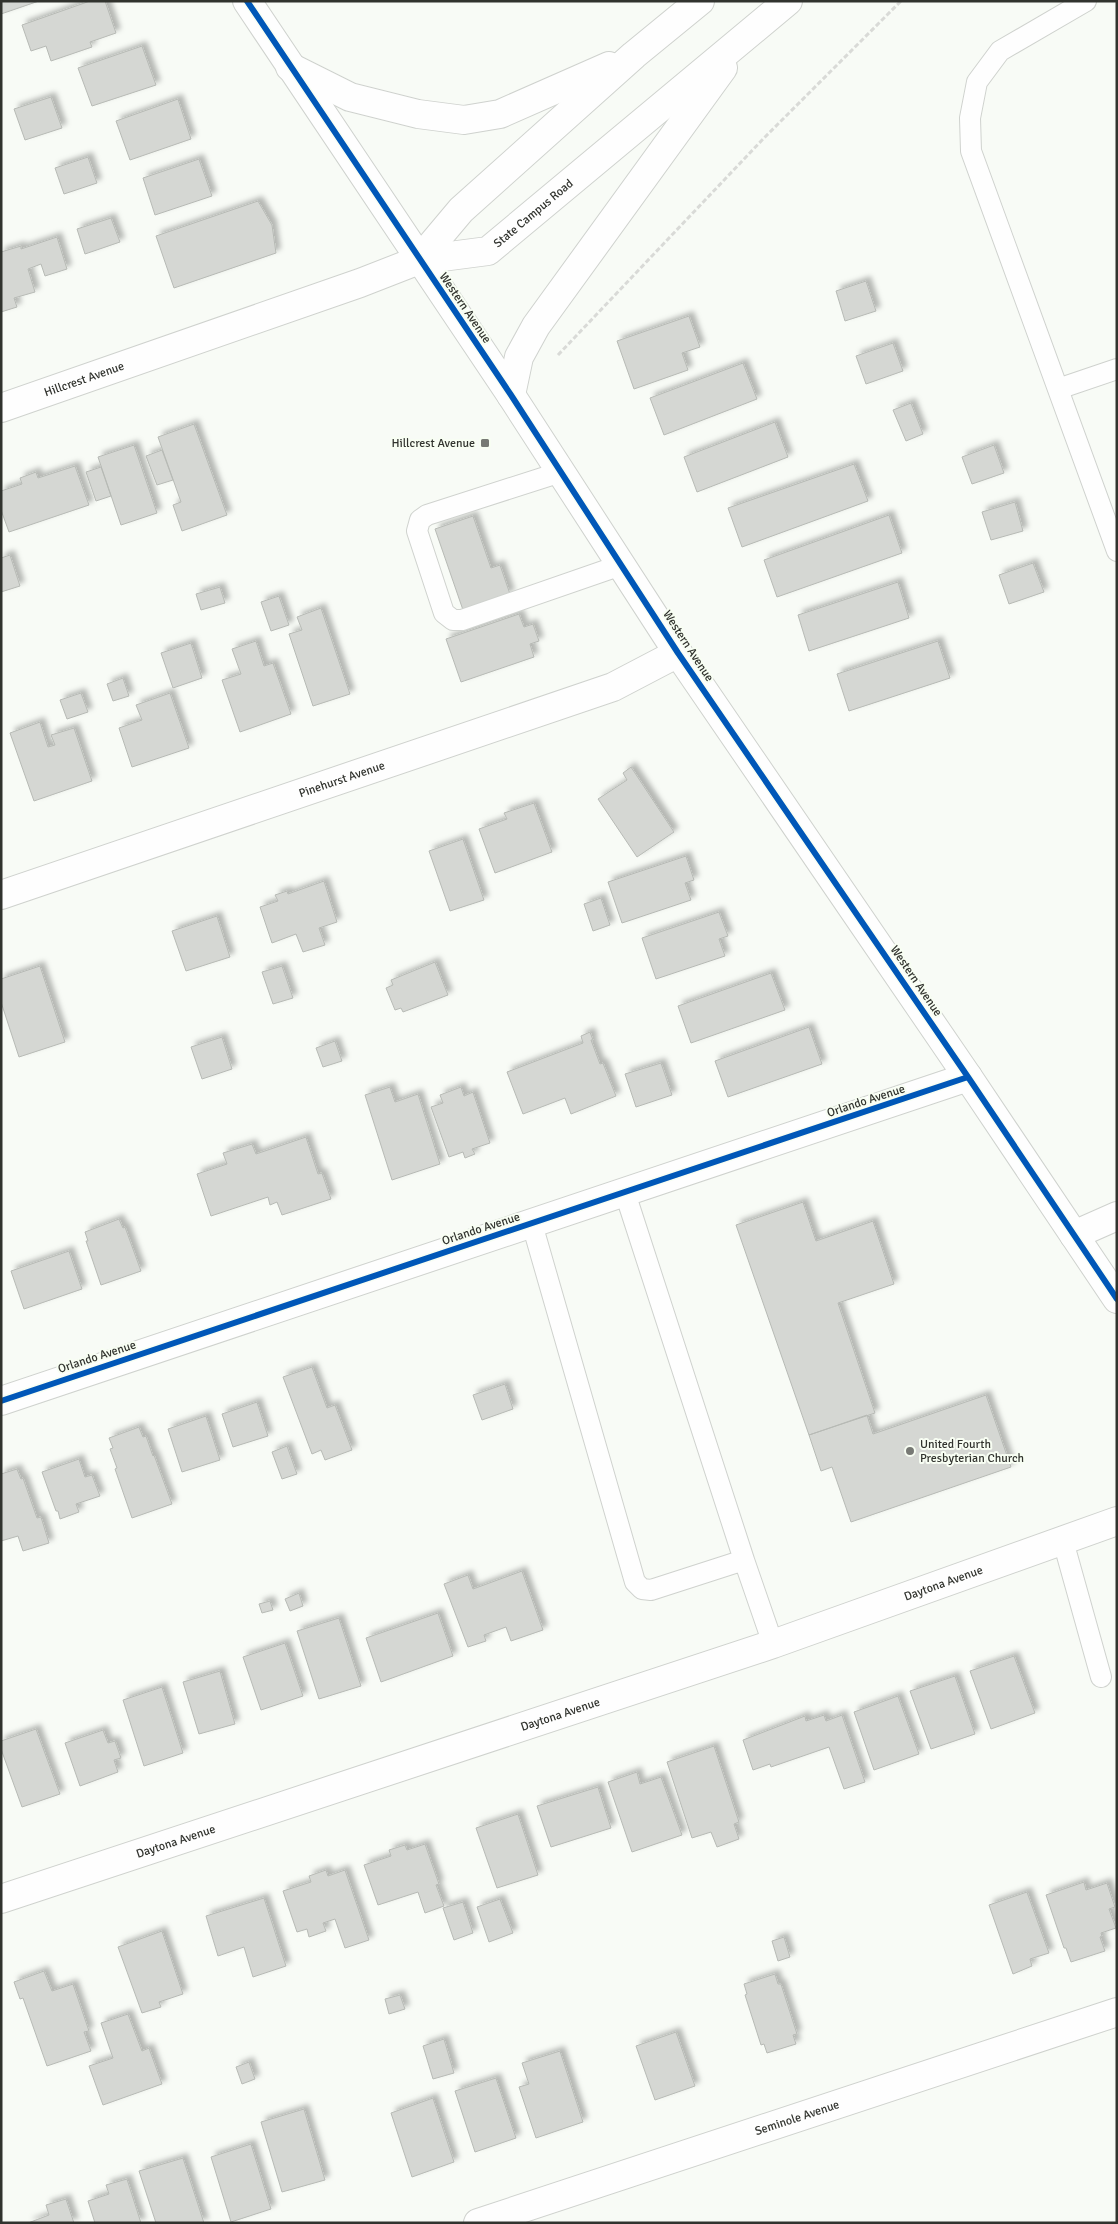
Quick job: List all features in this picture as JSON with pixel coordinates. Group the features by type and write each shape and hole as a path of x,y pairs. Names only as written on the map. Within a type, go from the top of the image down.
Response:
{"street":[{"name":"Western Avenue","path":"247,1 510,395 678,653 968,1077 1117,1299"},
{"path":"420,260 460,210 634,55 700,1"},
{"name":"State Campus Road","path":"420,260 488,251 788,1"},
{"path":"510,395 518,357 536,326 747,34"},
{"path":"290,67 350,97 418,114 464,120 500,114 634,55"},
{"name":"Hillcrest Avenue","path":"1,408 360,284 420,260"},
{"name":"Pinehurst Avenue","path":"1,895 613,687 678,653"},
{"name":"Orlando Avenue","path":"1,1401 968,1077"},
{"path":"1074,1235 1117,1216"},
{"name":"Daytona Avenue","path":"1,1899 773,1644 1117,1521"},
{"name":"Seminole Avenue","path":"478,2223 1117,2012"}],"lane":[{"path":"1086,1 1000,51 977,82 970,118 971,151 1117,551"},
{"path":"1058,389 1117,368"},
{"path":"560,472 427,515 420,520 417,532 444,613 450,619 459,621 621,564"},
{"path":"625,1193 773,1644"},
{"path":"532,1224 635,1582 642,1589 651,1590 744,1560"},
{"path":"1063,1540 1101,1677"}],"path":[{"path":"558,355 764,138 900,1"}],"building":[{"path":"1,1 39,1 1,14"},
{"path":"90,1 105,1 116,33 90,42 92,47 51,61 46,46 31,51 22,25"},
{"path":"142,46 156,85 92,106 78,68"},
{"path":"51,97 62,128 25,140 14,109"},
{"path":"178,99 191,139 130,160 116,121"},
{"path":"88,157 97,183 64,194 55,168"},
{"path":"199,159 212,196 155,215 143,178"},
{"path":"258,201 272,225 276,253 174,288 156,236"},
{"path":"111,218 120,242 85,254 77,229"},
{"path":"57,237 67,269 45,276 41,264 28,269 35,292 14,298 17,307 1,312 1,252 21,246 21,249"},
{"path":"866,281 876,311 845,321 836,291"},
{"path":"689,316 700,347 682,353 688,370 634,389 617,341"},
{"path":"893,343 903,371 866,384 856,356"},
{"path":"743,363 757,399 664,435 650,398"},
{"path":"911,403 923,434 906,441 893,410"},
{"path":"775,422 788,457 697,492 684,457"},
{"path":"194,424 227,515 182,531 173,505 181,502 158,437"},
{"path":"134,445 157,513 121,525 98,457"},
{"path":"994,445 1004,473 972,484 962,457"},
{"path":"162,450 173,480 157,485 146,456"},
{"path":"854,464 868,501 742,547 728,508"},
{"path":"75,466 89,505 9,532 1,510 1,491 22,484 20,478 36,472 38,478"},
{"path":"101,467 111,496 96,501 86,472"},
{"path":"1015,502 1023,531 991,540 982,512"},
{"path":"889,515 902,553 777,597 764,560"},
{"path":"473,516 491,568 500,565 510,594 463,610 435,529"},
{"path":"10,555 20,586 1,592 1,558"},
{"path":"1033,563 1044,592 1009,604 999,575"},
{"path":"898,582 909,618 809,651 798,615"},
{"path":"220,587 225,603 201,610 196,594"},
{"path":"279,596 289,625 271,631 261,602"},
{"path":"321,608 350,694 313,706 289,634 302,630 297,617"},
{"path":"519,614 524,627 533,624 539,641 530,644 534,657 461,682 446,639"},
{"path":"256,641 264,666 273,663 291,714 240,732 222,680 241,674 232,649"},
{"path":"938,641 950,678 849,711 837,674"},
{"path":"191,643 202,678 173,688 161,653"},
{"path":"123,678 129,696 113,701 107,684"},
{"path":"81,693 88,712 67,719 60,700"},
{"path":"170,693 189,748 132,767 119,728 142,720 136,705"},
{"path":"40,722 48,747 55,745 51,735 74,728 92,781 34,801 10,733"},
{"path":"631,767 674,832 637,857 598,799 627,780 623,773"},
{"path":"534,803 552,852 495,873 479,829 507,819 504,813"},
{"path":"463,839 484,900 450,911 429,851"},
{"path":"686,856 694,880 685,883 691,900 622,923 608,882"},
{"path":"324,881 337,922 319,928 325,945 303,952 296,934 272,943 260,907 278,901 275,895 287,891 288,894"},
{"path":"601,898 610,925 593,931 584,904"},
{"path":"719,912 728,936 719,939 725,956 656,979 642,938"},
{"path":"217,916 230,957 186,971 172,931"},
{"path":"435,962 448,995 403,1012 401,1008 395,1010 386,988 393,985 391,980"},
{"path":"40,966 65,1042 19,1057 1,1002 1,979"},
{"path":"282,966 293,998 273,1004 262,972"},
{"path":"771,973 785,1010 691,1043 678,1006"},
{"path":"809,1027 822,1064 728,1097 715,1061"},
{"path":"590,1032 600,1064 603,1063 616,1096 571,1114 565,1098 523,1114 507,1072 583,1043 581,1036"},
{"path":"222,1037 232,1069 202,1079 191,1047"},
{"path":"335,1041 342,1061 323,1067 316,1048"},
{"path":"661,1063 672,1095 636,1107 625,1074"},
{"path":"390,1087 395,1102 418,1094 440,1164 392,1180 365,1095"},
{"path":"461,1087 464,1096 473,1092 490,1143 472,1149 475,1154 465,1158 463,1152 449,1157 431,1107 443,1103 440,1095"},
{"path":"306,1137 318,1174 322,1173 331,1199 282,1215 277,1202 270,1205 268,1197 211,1216 197,1174 227,1164 223,1153 252,1144 256,1154"},
{"path":"803,1202 816,1241 873,1221 894,1284 838,1303 875,1413 809,1435 736,1225"},
{"path":"119,1219 123,1228 125,1227 141,1271 101,1285 86,1241 88,1241 85,1232"},
{"path":"69,1251 82,1289 24,1309 11,1271"},
{"path":"312,1367 327,1408 335,1405 352,1450 325,1460 321,1450 312,1454 283,1377"},
{"path":"505,1384 513,1409 482,1420 473,1395"},
{"name":"United Fourth Presbyterian Church","path":"986,1395 1011,1467 851,1522 832,1467 821,1471 809,1435 867,1415 873,1434"},
{"path":"257,1402 268,1436 233,1447 222,1414"},
{"path":"206,1416 220,1460 182,1472 168,1429"},
{"path":"139,1427 143,1437 146,1436 172,1504 132,1518 115,1469 117,1468 110,1449 113,1448 109,1438"},
{"path":"287,1446 297,1474 282,1479 272,1452"},
{"path":"79,1459 85,1477 92,1475 100,1496 76,1504 79,1512 60,1519 42,1472"},
{"path":"17,1469 21,1479 23,1478 37,1518 41,1517 49,1543 23,1551 18,1536 1,1541 1,1474"},
{"path":"522,1571 543,1630 511,1641 506,1627 484,1635 486,1641 468,1647 444,1584 468,1575 473,1589"},
{"path":"299,1593 303,1606 290,1611 285,1599"},
{"path":"270,1601 273,1610 262,1613 259,1604"},
{"path":"438,1613 453,1656 381,1682 366,1638"},
{"path":"339,1618 361,1686 319,1699 297,1631"},
{"path":"285,1643 303,1696 261,1710 243,1657"},
{"path":"1014,1656 1035,1713 991,1729 970,1671"},
{"path":"220,1671 235,1724 199,1734 183,1682"},
{"path":"955,1676 975,1734 931,1749 910,1691"},
{"path":"162,1687 183,1753 144,1766 123,1700"},
{"path":"898,1696 919,1754 874,1770 854,1712"},
{"path":"824,1715 826,1721 842,1715 865,1782 844,1789 829,1747 771,1767 770,1764 753,1770 743,1740 805,1716 806,1721"},
{"path":"36,1729 60,1794 22,1807 1,1749 1,1741"},
{"path":"103,1730 108,1743 115,1741 121,1758 114,1760 118,1772 80,1786 65,1743"},
{"path":"714,1746 739,1822 734,1824 739,1839 717,1847 711,1832 692,1838 667,1762"},
{"path":"637,1772 640,1784 661,1777 682,1835 632,1852 608,1782"},
{"path":"598,1787 611,1828 551,1847 537,1806"},
{"path":"518,1814 538,1875 497,1888 476,1828"},
{"path":"425,1844 439,1884 436,1885 444,1906 425,1913 418,1892 378,1905 364,1865 391,1856 389,1850 405,1845 407,1850"},
{"path":"326,1870 328,1876 345,1870 369,1940 345,1948 335,1919 323,1923 326,1931 309,1937 307,1929 297,1932 283,1891 311,1882 309,1876"},
{"path":"1084,1882 1086,1890 1107,1883 1115,1907 1109,1909 1116,1928 1101,1933 1102,1936 1100,1937 1105,1951 1071,1962 1066,1948 1064,1948 1046,1895"},
{"path":"1027,1892 1049,1953 1030,1959 1032,1966 1013,1974 989,1905"},
{"path":"264,1898 286,1966 253,1977 244,1947 218,1956 206,1916"},
{"path":"500,1899 513,1933 489,1942 477,1907"},
{"path":"463,1902 473,1933 454,1940 443,1908"},
{"path":"162,1931 183,1994 159,2002 161,2007 142,2013 118,1947"},
{"path":"784,1937 790,1957 778,1961 772,1941"},
{"path":"44,1971 52,1991 73,1984 89,2031 84,2032 91,2051 47,2066 23,1998 20,1999 14,1982"},
{"path":"775,1974 778,1984 781,1984 797,2034 793,2035 796,2044 767,2053 764,2044 761,2045 745,1995 747,1994 744,1984"},
{"path":"400,1995 405,2009 389,2014 385,1999"},
{"path":"128,2014 142,2051 149,2048 162,2084 103,2105 89,2066 113,2058 101,2023"},
{"path":"676,2032 695,2086 655,2100 636,2046"},
{"path":"444,2039 454,2073 433,2079 423,2046"},
{"path":"560,2051 583,2122 536,2138 519,2087 529,2084 522,2063"},
{"path":"249,2062 255,2079 242,2084 236,2067"},
{"path":"496,2078 516,2138 475,2152 455,2091"},
{"path":"433,2098 454,2162 412,2177 391,2113"},
{"path":"304,2109 325,2180 282,2192 261,2122"},
{"path":"251,2144 271,2209 231,2222 211,2157"},
{"path":"183,2158 204,2223 156,2223 139,2171"},
{"path":"127,2179 141,2223 95,2223 88,2201 109,2194 106,2185"},
{"path":"66,2199 74,2223 28,2223 49,2215 46,2205"}],"cycle path":[{"path":"247,1 511,395 678,653 968,1077 1117,1299"},
{"path":"1,1401 968,1077"}],"place":[{"name":"Hillcrest Avenue","path":"485,443"},
{"name":"United Fourth Presbyterian Church","path":"910,1451"}]}
